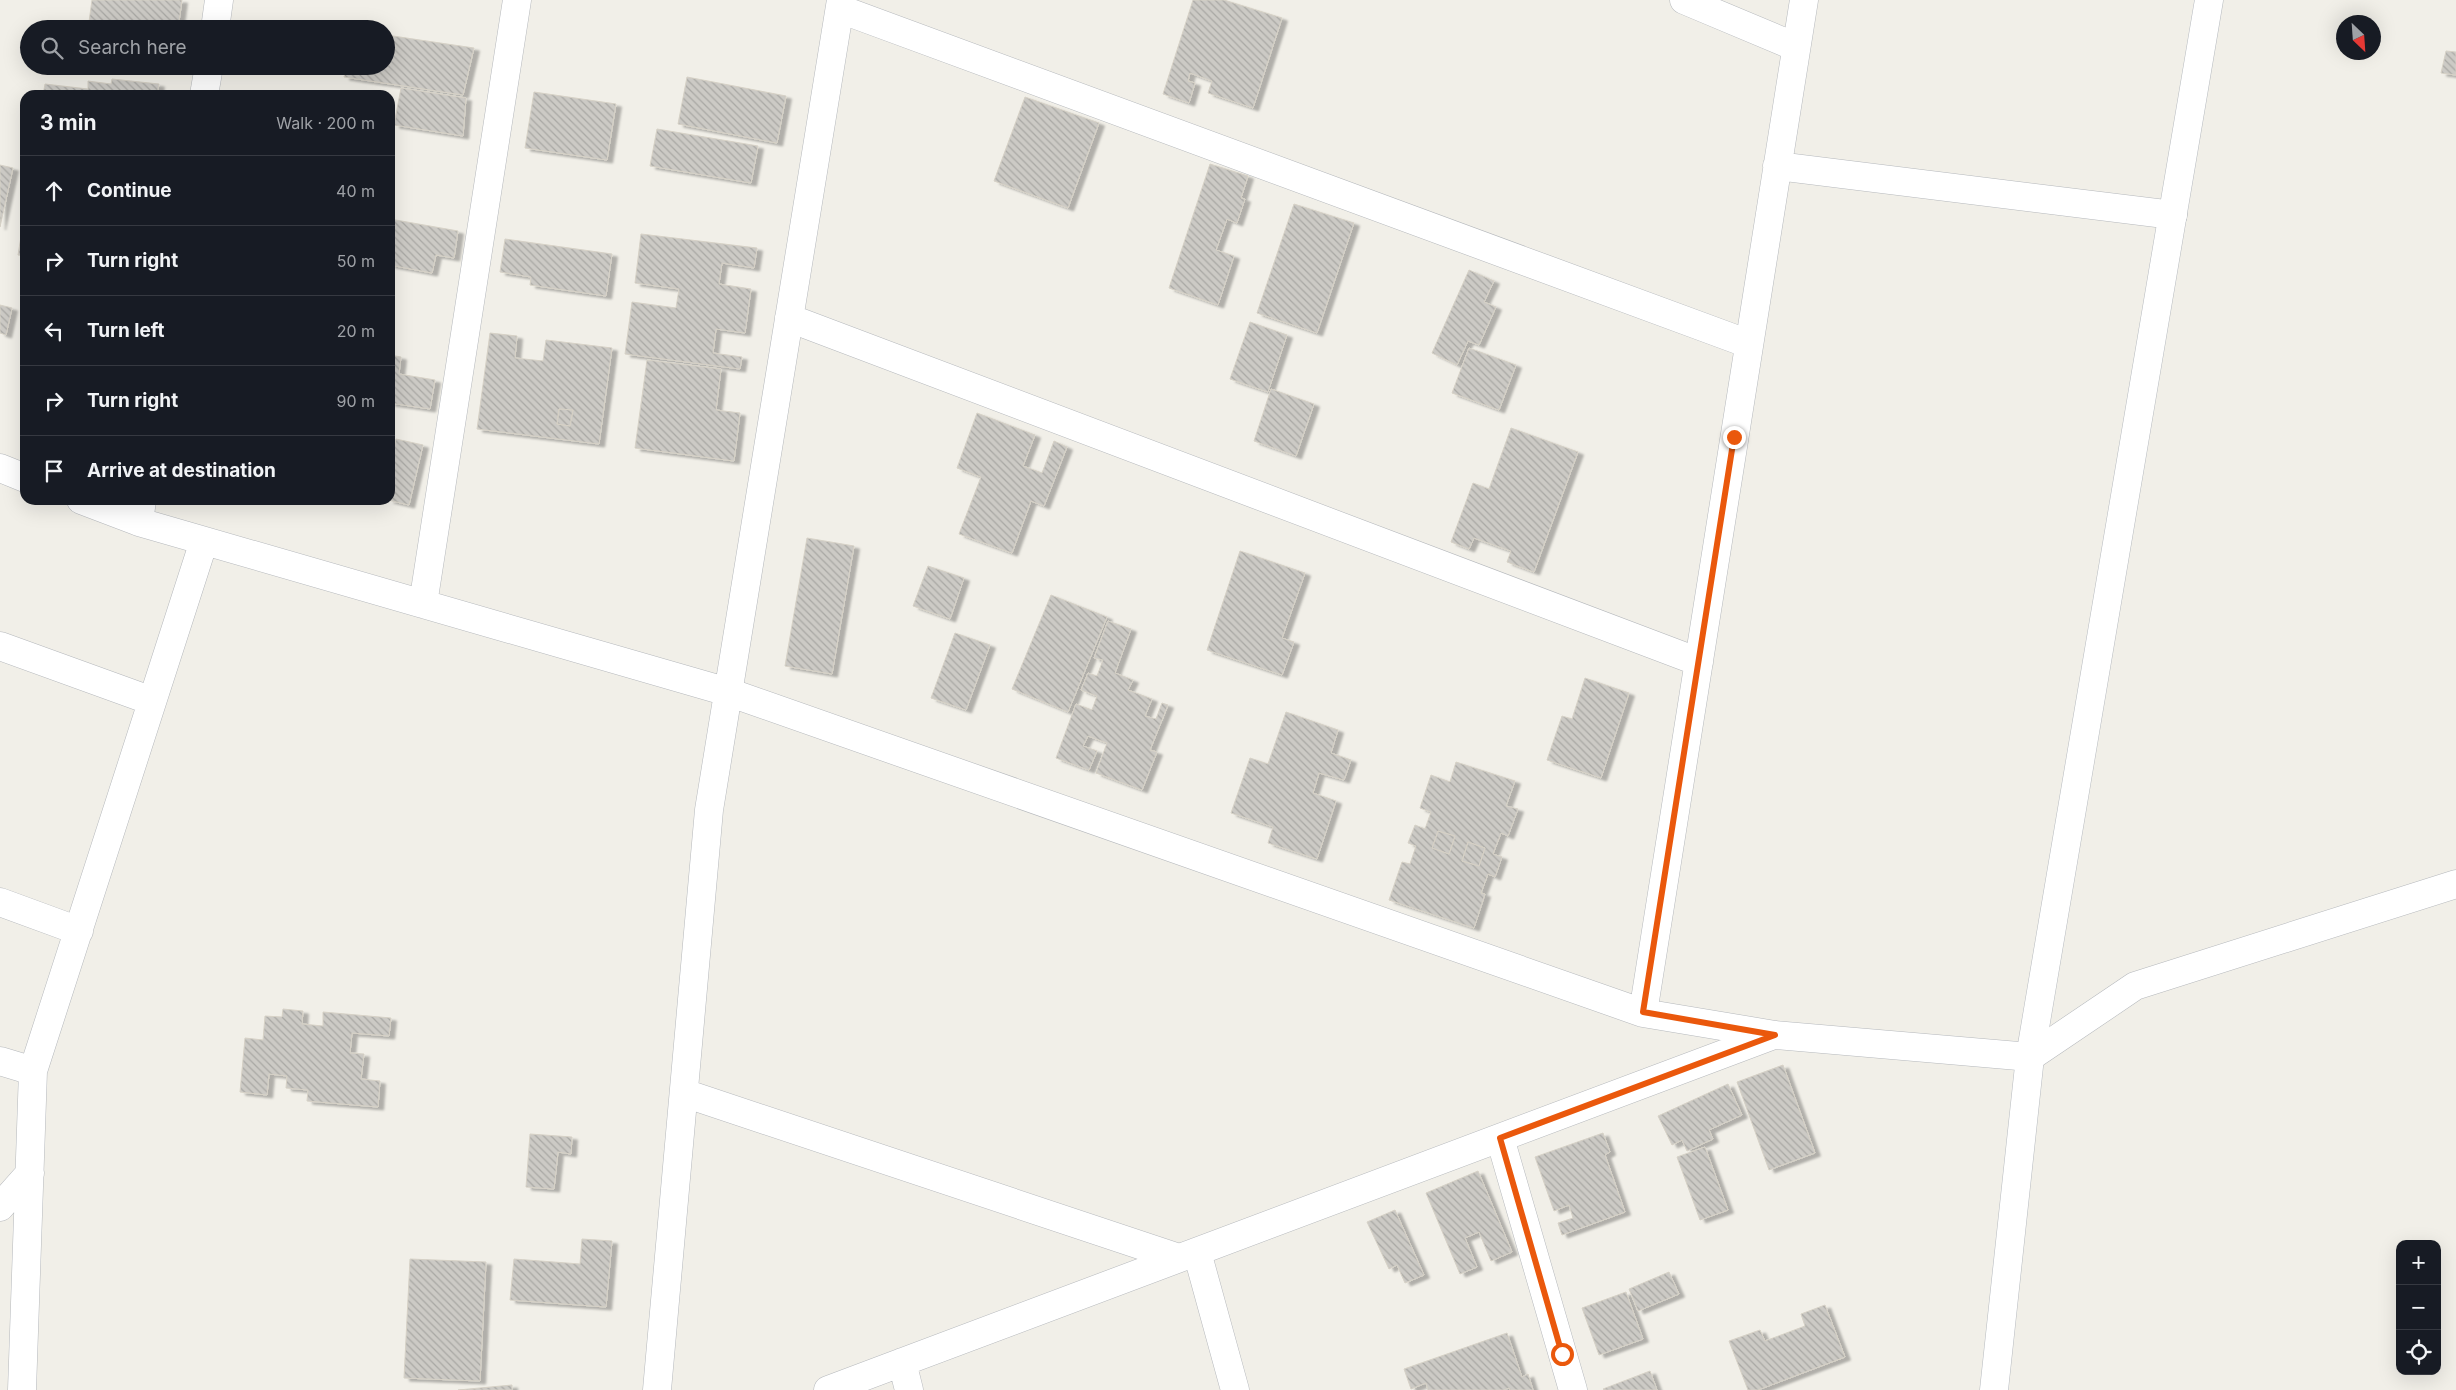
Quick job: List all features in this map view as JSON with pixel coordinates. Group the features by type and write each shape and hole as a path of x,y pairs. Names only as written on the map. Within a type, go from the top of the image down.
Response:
{"street":[{"path":"216,20 219,0"},
{"path":"423,604 517,0"},
{"path":"1684,0 1796,47"},
{"path":"1643,1012 1804,0"},
{"path":"1994,1390 2030,1057 2209,0"},
{"path":"657,1390 709,810 840,4 1749,344"},
{"path":"205,90 207,75"},
{"path":"1778,166 2173,214"},
{"path":"789,318 1699,662"},
{"path":"0,468 20,476"},
{"path":"108,505 141,511 204,541 728,692 1643,1012 1775,1035 2030,1057 2135,986 2456,884"},
{"path":"22,1390 33,1071 204,541"},
{"path":"0,646 152,700"},
{"path":"0,902 79,931"},
{"path":"828,1390 1775,1035"},
{"path":"0,1061 33,1071"},
{"path":"684,1093 1188,1255"},
{"path":"1500,1138 1573,1390"},
{"path":"0,1207 30,1173"},
{"path":"1188,1255 1235,1390"},
{"path":"902,1362 909,1390"}],"building":[{"path":"92,0 182,0 179,20 89,20"},
{"path":"1193,0 1224,0 1282,18 1253,108 1208,93 1212,81 1190,73 1188,81 1195,83 1189,103 1163,94"},
{"path":"395,36 474,48 463,95 344,77 345,75 395,75"},
{"path":"2446,51 2456,52 2456,75 2441,73"},
{"path":"687,77 786,96 777,143 678,124"},
{"path":"112,79 159,84 158,90 44,90 45,84 88,89 88,81 111,84"},
{"path":"401,88 466,98 463,136 395,125"},
{"path":"534,92 616,104 607,160 525,148"},
{"path":"1025,97 1099,123 1068,208 994,181"},
{"path":"657,129 758,146 751,183 650,166"},
{"path":"1210,164 1248,176 1241,198 1245,199 1237,223 1227,219 1216,250 1234,256 1218,305 1169,288"},
{"path":"0,165 13,168 0,227"},
{"path":"1294,204 1354,223 1317,333 1257,313"},
{"path":"395,220 458,231 454,258 436,255 432,273 395,266"},
{"path":"641,234 757,248 754,268 722,263 719,284 751,289 745,333 716,329 713,353 742,357 740,369 625,354 632,302 676,308 679,289 635,283"},
{"path":"505,239 612,254 606,296 530,285 531,277 500,272"},
{"path":"1469,270 1494,281 1484,302 1496,307 1479,345 1468,341 1457,365 1432,353"},
{"path":"0,305 12,308 6,335 0,333"},
{"path":"1250,322 1287,335 1268,392 1230,379"},
{"path":"490,333 517,336 515,358 543,361 546,340 612,348 599,444 477,429","holes":["559,409 573,410 570,426 557,424"]},
{"path":"1469,348 1516,365 1499,410 1452,393"},
{"path":"395,356 401,357 399,374 435,380 430,409 395,404"},
{"path":"647,360 721,369 716,410 740,413 734,461 635,448"},
{"path":"1271,389 1314,404 1296,456 1254,441"},
{"path":"559,409 573,410 570,426 557,424"},
{"path":"977,413 1035,435 1023,466 1042,473 1054,441 1067,447 1044,506 1031,501 1012,553 959,534 981,477 957,468"},
{"path":"1511,428 1578,452 1534,572 1507,562 1511,551 1474,538 1469,549 1451,542 1473,483 1489,489"},
{"path":"396,439 423,445 409,505 395,502"},
{"path":"807,538 854,546 832,674 785,666"},
{"path":"1240,551 1305,573 1282,638 1294,642 1282,675 1207,650"},
{"path":"928,566 964,578 950,619 913,606"},
{"path":"1051,595 1107,617 1068,712 1012,689"},
{"path":"1108,621 1131,629 1115,673 1133,680 1128,690 1152,699 1145,716 1156,719 1162,703 1168,705 1150,750 1157,752 1142,790 1096,773 1107,743 1088,736 1083,746 1097,751 1089,770 1056,758 1076,704 1092,710 1097,696 1081,690 1088,673 1097,676 1103,660 1094,658"},
{"path":"955,633 990,645 966,710 931,698"},
{"path":"1585,678 1629,693 1601,778 1547,760 1562,716 1572,719"},
{"path":"1286,712 1338,730 1331,753 1351,760 1344,780 1319,773 1313,793 1336,801 1317,859 1268,843 1273,827 1231,813 1250,758 1268,764"},
{"path":"1456,762 1515,781 1506,806 1518,809 1508,836 1501,833 1493,854 1502,857 1495,877 1488,874 1481,893 1485,894 1474,928 1389,900 1402,862 1410,864 1416,846 1408,843 1415,825 1425,829 1431,812 1420,808 1431,775 1450,782","holes":["1438,831 1455,836 1449,854 1432,848","1468,842 1485,848 1479,866 1462,861"]},
{"path":"1438,831 1455,836 1449,854 1432,848"},
{"path":"1468,842 1485,848 1479,866 1462,861"},
{"path":"283,1009 303,1011 302,1024 323,1026 323,1012 391,1018 389,1036 352,1033 350,1053 364,1054 361,1079 380,1081 378,1107 307,1101 308,1090 286,1088 287,1076 269,1074 267,1095 240,1092 245,1038 263,1040 265,1016 282,1017"},
{"path":"1783,1065 1815,1153 1769,1170 1737,1082"},
{"path":"1728,1084 1742,1115 1709,1130 1713,1139 1687,1151 1682,1140 1672,1145 1658,1116"},
{"path":"1603,1133 1610,1152 1605,1155 1625,1212 1562,1235 1558,1223 1573,1218 1569,1205 1554,1211 1535,1157"},
{"path":"530,1134 572,1137 571,1154 558,1152 554,1189 526,1187"},
{"path":"1705,1147 1728,1210 1700,1220 1677,1157"},
{"path":"1478,1171 1512,1252 1491,1261 1479,1232 1465,1238 1477,1267 1460,1274 1426,1193"},
{"path":"1395,1210 1424,1275 1405,1283 1397,1265 1389,1269 1367,1222"},
{"path":"582,1239 612,1241 606,1307 510,1300 514,1259 580,1264"},
{"path":"410,1259 486,1262 480,1381 404,1378"},
{"path":"1669,1272 1679,1294 1638,1311 1629,1289"},
{"path":"1626,1292 1643,1339 1599,1355 1582,1308"},
{"path":"1825,1305 1845,1357 1758,1390 1748,1390 1729,1341 1760,1330 1765,1341 1805,1326 1801,1314"},
{"path":"1507,1333 1522,1377 1528,1374 1533,1390 1510,1390 1509,1388 1504,1390 1428,1390 1426,1383 1411,1389 1404,1369"},
{"path":"1650,1371 1657,1390 1603,1389"},
{"path":"512,1385 512,1390 458,1390"}],"route":[{"path":"1562,1354 1500,1138 1775,1035 1643,1012 1734,437"}]}
